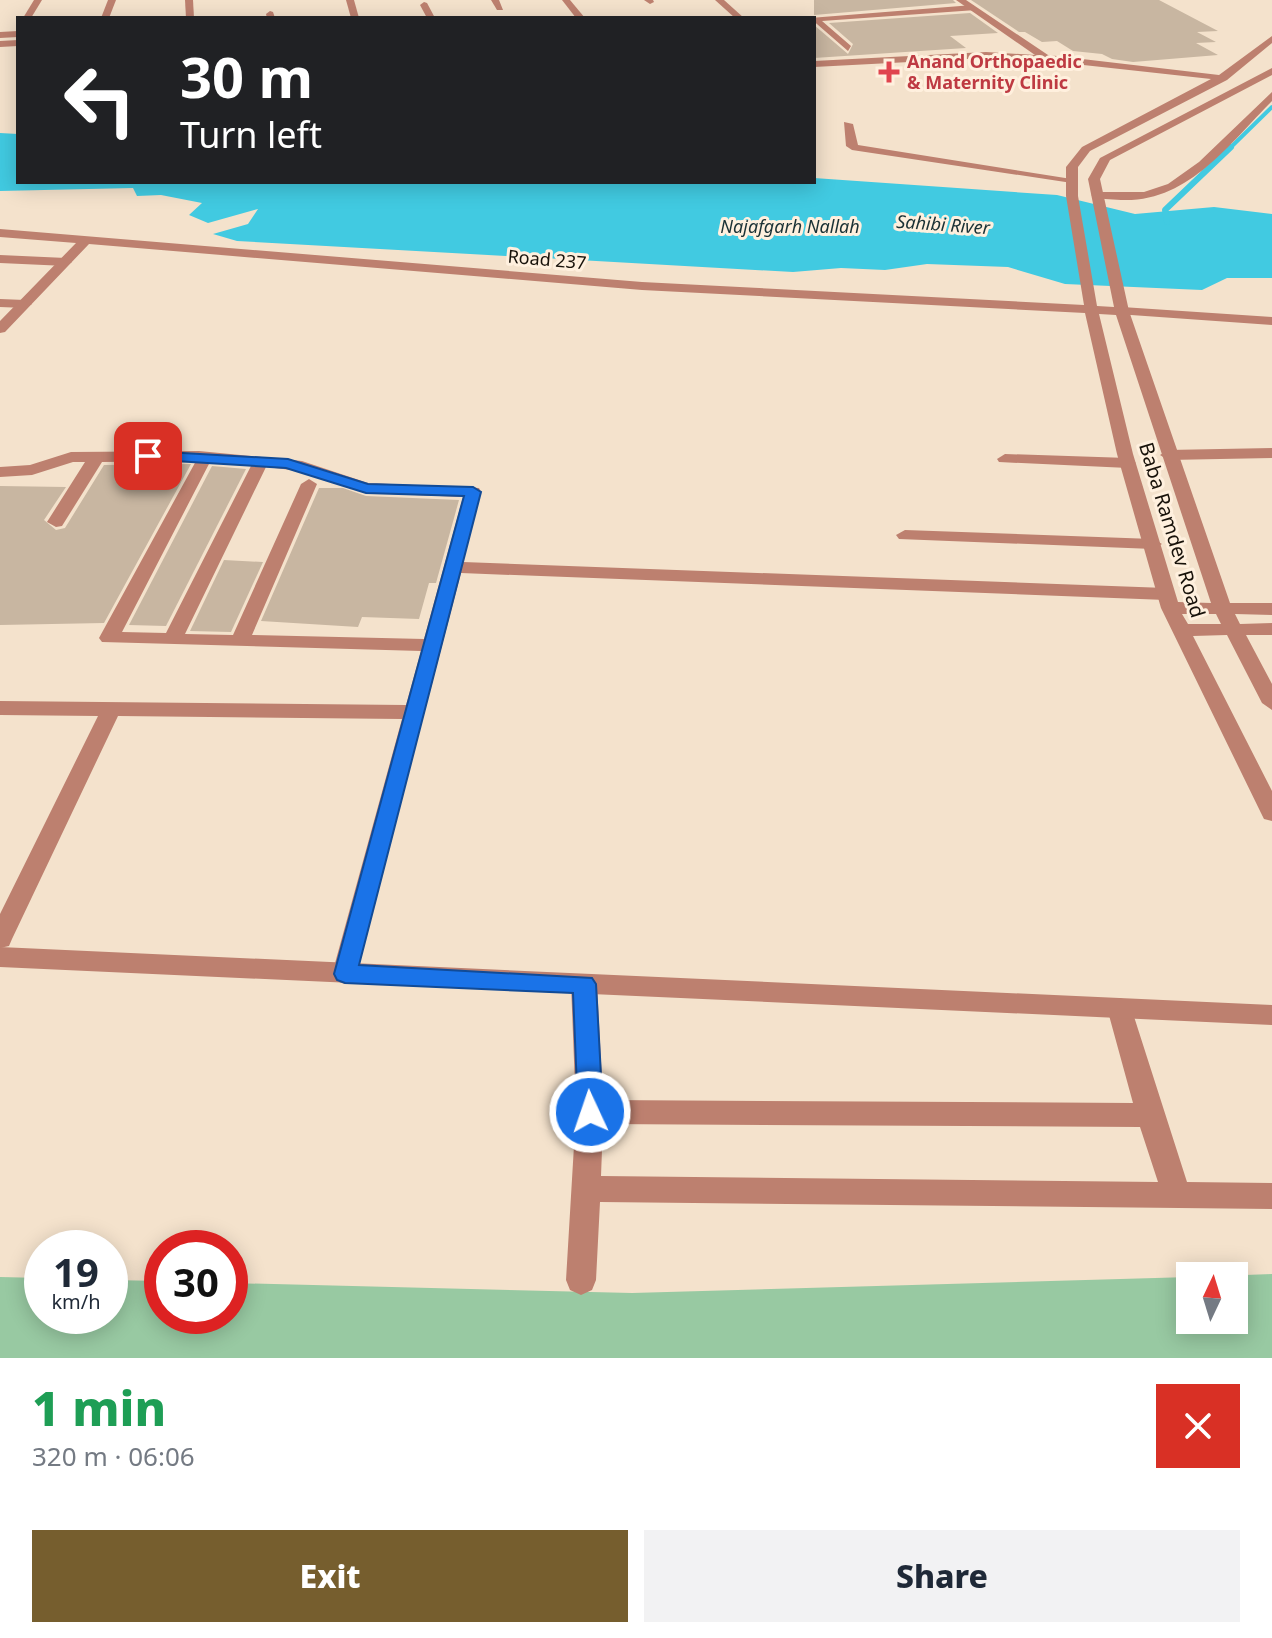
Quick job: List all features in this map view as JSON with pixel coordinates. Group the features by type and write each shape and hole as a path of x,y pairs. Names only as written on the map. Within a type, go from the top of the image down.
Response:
{"street":[{"path":"566,0 579,16"},
{"path":"719,0 738,16"},
{"path":"868,0 888,14"},
{"path":"960,0 1047,58"},
{"path":"424,5 430,16"},
{"path":"816,19 973,8"},
{"path":"816,21 848,48"},
{"path":"1072,189 1072,167 1086,149 1221,78 1272,39"},
{"path":"816,64 986,55 1047,58 1272,81"},
{"path":"1272,71 1106,158 1094,179 1122,311 1168,455 1222,608 1272,703"},
{"path":"848,124 851,146 856,148 1072,189 1097,197 1143,196 1161,192 1183,181 1272,95"},
{"name":"Baba Ramdev Road","path":"1072,189 1091,309 1128,463 1168,601 1272,813"},
{"name":"Road 237","path":"0,233 642,286 1272,321"},
{"path":"0,329 86,240"},
{"path":"0,259 66,262"},
{"path":"0,303 25,304"},
{"path":"1168,455 1272,453"},
{"path":"56,522 97,456"},
{"path":"0,472 32,470 71,457 199,456 288,463 366,488 473,492 345,974"},
{"path":"1005,459 1128,463"},
{"path":"203,463 109,638 432,645"},
{"path":"173,639 259,466"},
{"path":"240,641 309,484"},
{"path":"905,535 1153,544"},
{"path":"453,567 1168,601 1222,608 1272,609"},
{"path":"1180,630 1272,629"},
{"path":"0,708 414,712"},
{"path":"0,939 111,709"},
{"path":"0,957 1272,1015"},
{"path":"581,1280 590,1112 584,984"},
{"path":"1120,1008 1150,1115 1177,1195"},
{"path":"590,1112 1150,1115"},
{"path":"584,1189 1272,1196"}],"green space":[{"path":"1272,1274 1272,1358 0,1358 0,1277 24,1278 24,1334 128,1334 128,1280 144,1281 144,1334 248,1334 248,1283 632,1293 1176,1277 1176,1334 1248,1334 1248,1275"}],"water":[{"name":"Najafgarh Nallah","path":"0,133 16,134 16,184 816,184 816,178 1057,195 1135,214 1214,207 1272,214 1272,278 1227,278 1202,290 1065,284 1008,267 927,264 885,270 841,268 793,272 237,241 213,234 248,224 258,209 208,223 189,215 202,203 161,195 137,196 133,188 0,191"}],"building":[{"path":"814,0 953,0 956,3 814,15"},
{"path":"971,0 1159,0 1218,31 1197,32 1216,42 1196,43 1218,55 1133,62 1073,51 1057,41 1042,42 1019,32"},
{"path":"970,13 998,33 950,36 966,48 816,58 816,27 848,54 853,44 829,23"},
{"path":"191,464 104,623 0,625 0,486 66,487 44,520 56,530 65,528 104,465"},
{"path":"212,466 246,469 166,626 129,625"},
{"path":"319,488 343,488 366,496 459,500 436,583 429,583 419,619 362,617 358,627 261,621"},
{"path":"224,560 263,562 231,632 190,631"}],"waterway":[{"path":"1229,149 1272,107"},
{"path":"1167,222 1165,210 1231,147"}],"place":[{"name":"Anand Orthopaedic & Maternity Clinic","path":"889,72"}],"route":[{"path":"148,456 199,456 288,463 366,488 473,492 345,974 584,984 590,1112"}],"water label":[{"name":"Sahibi River","path":"943,225"}]}
